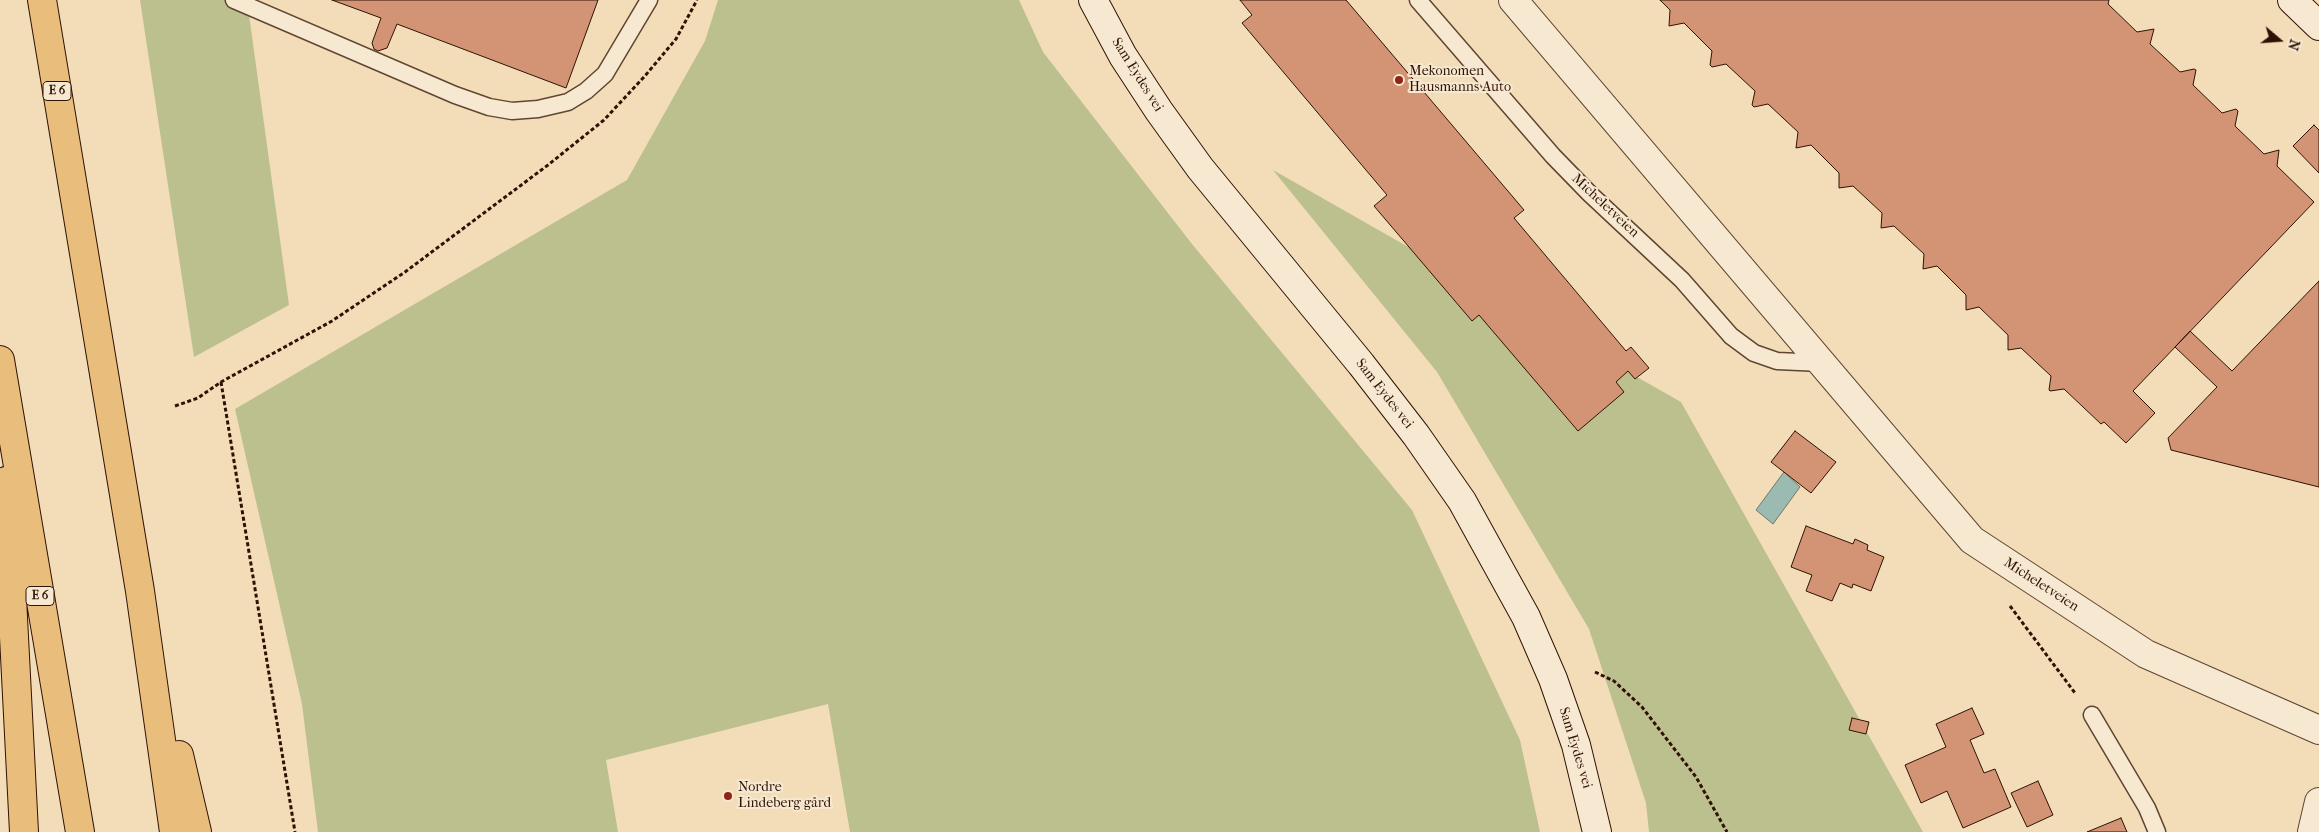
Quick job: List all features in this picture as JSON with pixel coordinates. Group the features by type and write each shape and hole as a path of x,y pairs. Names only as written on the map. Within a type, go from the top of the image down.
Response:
{"highway":[{"name":"E 6","path":"42,0 140,591 174,832"},
{"name":"E 6","path":"0,360 80,832"},
{"name":"E 6","path":"0,372 24,832"},
{"path":"140,591 197,832"}],"street":[{"name":"Sam Eydes vei","path":"1093,0 1123,56 1158,111 1195,161 1361,364 1416,435 1462,501 1526,616 1553,679 1576,744 1597,832"},
{"name":"Micheletveien","path":"1513,0 1972,540 2146,654 2319,730"},
{"path":"2292,0 2319,26"},
{"path":"2312,832 2319,802"}],"lane":[{"path":"234,0 455,95 489,107 512,111 538,109 568,102 586,91 605,74 649,0"},
{"name":"Micheletveien","path":"1418,0 1553,156 1590,194 1682,280 1732,336 1754,353 1778,361 1822,363"},
{"path":"2092,715 2147,808 2157,832"}],"path":[{"path":"175,406 198,398 221,382 340,316 405,272 548,165 604,120 644,77 676,39 697,0"},
{"path":"221,382 295,832"},
{"path":"2004,598 2092,715"},
{"path":"1595,672 1614,681 1642,707 1696,777 1727,832"}],"green space":[{"path":"140,0 247,0 289,305 194,357"},
{"path":"718,0 1019,0 1043,52 1192,244 1412,510 1520,740 1540,832 850,832 828,704 606,760 618,832 318,832 302,704 235,409 627,180 705,41"},
{"path":"1273,170 1681,402 1923,832 1649,832 1646,803 1589,629 1437,372"}],"water":[{"path":"1784,472 1800,487 1773,524 1756,510"}],"building":[{"path":"332,0 598,0 566,88 397,24 387,48 378,51 374,49 372,43 381,18"},
{"path":"1240,0 1346,0 1524,210 1514,218 1626,351 1631,347 1649,368 1635,379 1628,371 1616,382 1624,392 1578,431 1479,315 1472,321 1374,206 1387,195 1242,23 1252,15"},
{"path":"1660,0 2109,0 2108,4 2137,32 2154,29 2150,44 2180,72 2196,70 2193,85 2222,113 2236,109 2238,111 2235,126 2264,154 2279,150 2277,166 2314,202 2133,391 2155,413 2126,443 2104,422 2101,424 2064,389 2050,391 2051,376 2021,348 2008,350 2008,335 1979,307 1966,310 1966,295 1937,266 1923,269 1924,254 1894,226 1881,228 1882,213 1853,186 1839,188 1839,173 1811,145 1796,148 1798,132 1768,104 1754,107 1752,105 1755,91 1726,64 1712,67 1710,65 1712,51 1684,23 1669,26 1670,10"},
{"path":"2314,125 2319,130 2319,173 2293,146"},
{"path":"2319,281 2319,487 2171,450 2168,438 2217,387 2175,347 2190,331 2232,371"},
{"path":"1795,431 1836,462 1811,493 1771,462"},
{"path":"1806,526 1853,544 1855,539 1868,545 1867,550 1884,557 1871,591 1853,584 1852,588 1840,583 1832,601 1806,591 1812,575 1791,567"},
{"path":"1972,708 1984,734 1970,740 1984,773 1995,769 2011,807 1963,828 1947,791 1921,803 1905,765 1946,747 1936,724"},
{"path":"1852,718 1869,722 1866,734 1849,730"},
{"path":"2038,781 2053,815 2027,827 2011,793"},
{"path":"2121,818 2127,832 2087,832"}],"place":[{"name":"Mekonomen Hausmanns Auto","path":"1399,80"},
{"name":"Nordre Lindeberg gård","path":"728,796"}]}
